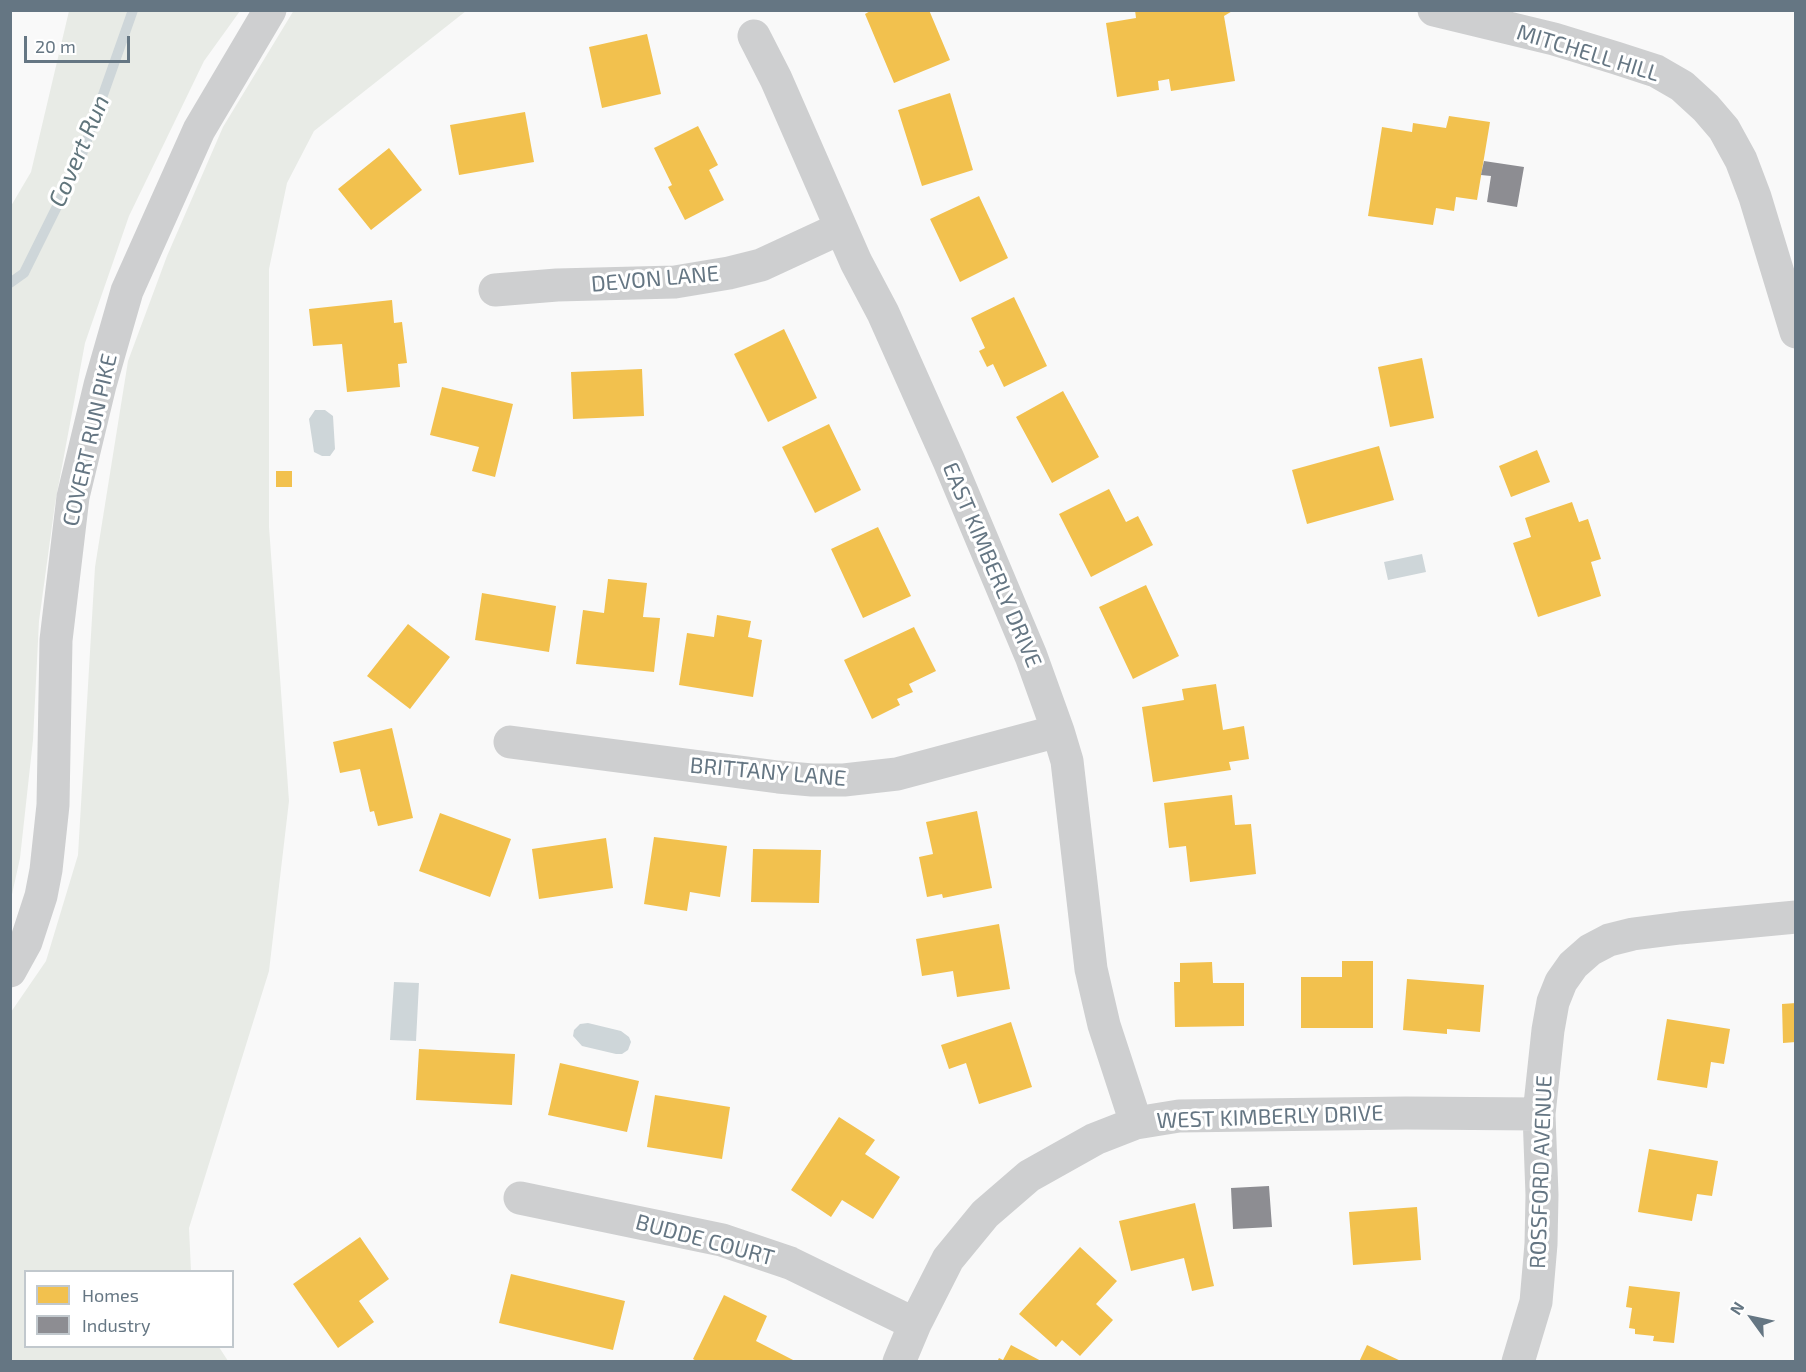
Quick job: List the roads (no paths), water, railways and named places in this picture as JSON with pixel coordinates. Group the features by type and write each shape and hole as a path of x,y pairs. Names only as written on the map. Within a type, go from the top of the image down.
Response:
{"street":[{"name":"COVERT RUN PIKE","path":"10,971 26,942 41,896 46,870 53,805 56,640 73,497 100,385 127,291 199,130 270,10"},
{"name":"MITCHELL HILL","path":"1434,10 1554,39 1616,58 1656,71 1682,86 1724,129 1741,160 1755,197 1796,332"},
{"name":"EAST KIMBERLY DRIVE","path":"754,36 776,79 856,262 883,313 949,461 1031,656 1058,731 1067,761 1091,969 1104,1024 1136,1123"},
{"name":"DEVON LANE","path":"495,290 557,285 675,282 729,273 761,265 841,228"},
{"name":"BRITTANY LANE","path":"510,742 778,777 844,780 897,774 1058,731"},
{"name":"ROSSFORD AVENUE","path":"1518,1362 1536,1302 1542,1195 1539,1114 1548,1029 1553,1002 1561,982 1573,965 1590,950 1610,940 1634,934 1796,917"},
{"name":"WEST KIMBERLY DRIVE","path":"899,1362 948,1258 985,1214 1029,1176 1095,1139 1136,1123 1179,1116 1539,1114"},
{"name":"BUDDE COURT","path":"520,1198 722,1240 790,1263 915,1324"}],"waterway":[{"name":"Covert Run","path":"10,283 24,273 80,160 133,10"}]}
